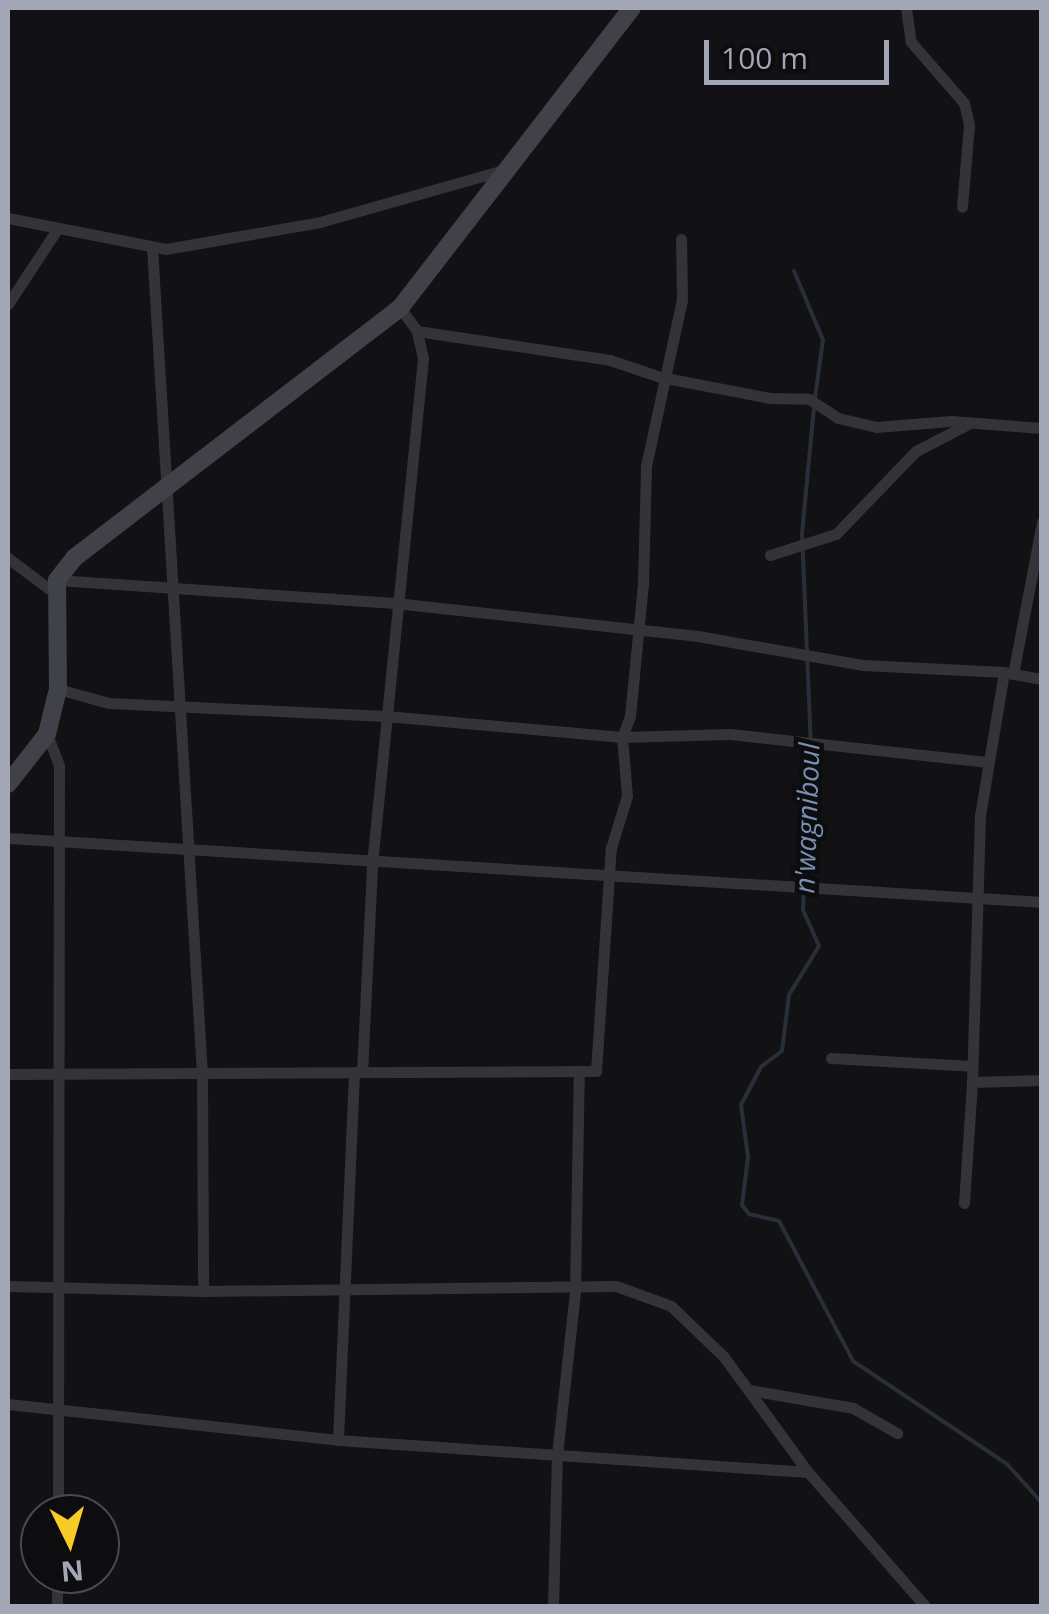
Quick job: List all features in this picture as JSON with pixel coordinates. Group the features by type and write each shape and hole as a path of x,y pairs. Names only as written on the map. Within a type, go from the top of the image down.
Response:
{"street":[{"path":"8,784 47,734 58,689 56,587 74,558 164,484 400,308 632,8"},
{"path":"906,8 911,42 964,102 969,125 962,207"},
{"path":"8,218 56,231 152,247 320,222 504,170"},
{"path":"8,304 56,231"},
{"path":"8,1074 596,1070 610,872 627,796 622,737 630,716 638,630 646,466 660,377 682,300 681,240"},
{"path":"152,247 170,586 184,707 202,1073 204,1291"},
{"path":"338,1440 342,1290 372,864 423,358 417,331 400,308"},
{"path":"417,331 610,360 660,377 809,398 838,418 876,428 972,422 1042,428"},
{"path":"770,554 836,534 916,451 972,422"},
{"path":"964,1203 986,762 1042,522"},
{"path":"8,558 56,587 170,586 396,604 638,630 863,665 1008,673 1042,679"},
{"path":"58,689 109,703 386,716 622,737 730,734 986,762"},
{"path":"47,734 59,766 55,1286 58,1494"},
{"path":"8,838 372,864 610,872 1042,902"},
{"path":"831,1058 972,1066"},
{"path":"554,1606 557,1455 574,1291 579,1070"},
{"path":"972,1082 1042,1080"},
{"path":"8,1286 204,1291 574,1291 616,1286 671,1306 749,1390 808,1472 925,1606"},
{"path":"749,1390 854,1408 897,1432"},
{"path":"8,1404 338,1440 808,1472"}],"waterway":[{"name":"n'wagniboul","path":"794,271 823,340 815,398"},
{"name":"n'wagniboul","path":"814,407 802,533 811,745 803,910 819,946 789,995 782,1051 761,1067 741,1105 748,1157 742,1205 749,1214 779,1221 853,1361 1007,1464 1042,1503"}]}
